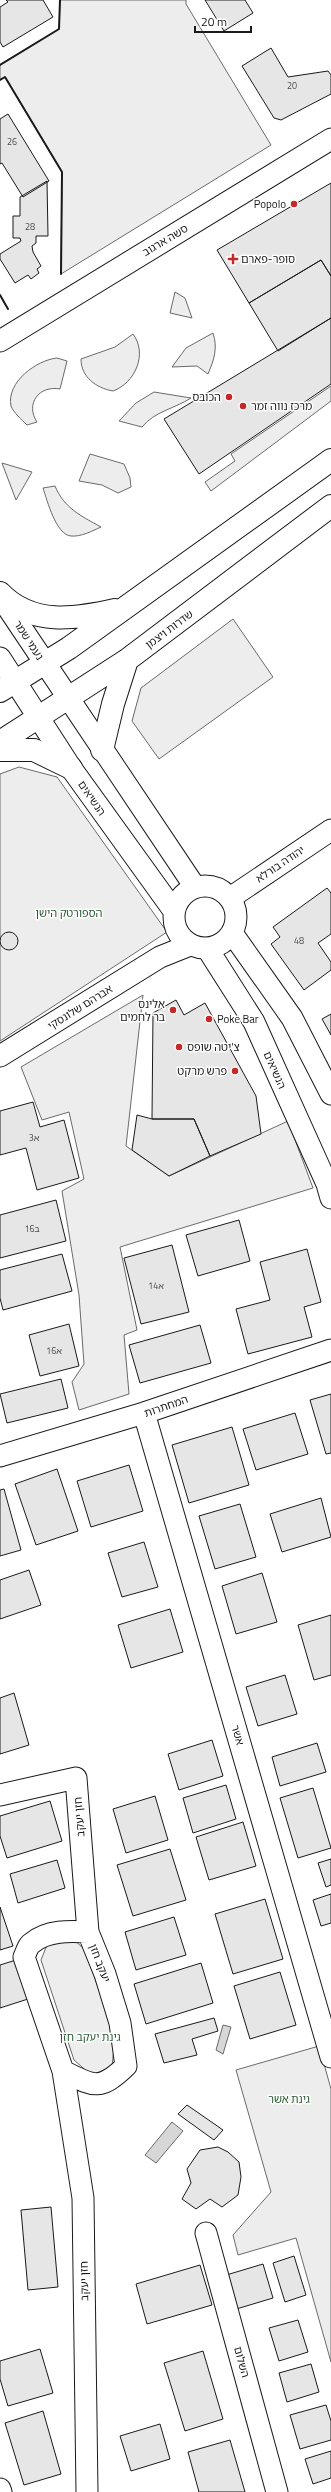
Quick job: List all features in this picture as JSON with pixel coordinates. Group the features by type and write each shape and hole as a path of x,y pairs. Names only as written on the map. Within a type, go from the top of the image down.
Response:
{"main road":[{"path":"8,686 45,664 331,460"},
{"name":"שדרות ויצמן","path":"0,742 127,660 331,506"},
{"path":"0,594 15,604 49,617 66,619 124,608"},
{"path":"102,750 113,704 127,660"},
{"path":"0,750 34,750 70,768"}],"street":[{"name":"סשה ארגוב","path":"0,341 331,139"},
{"name":"נעמי שמר","path":"0,594 45,664"},
{"path":"0,658 8,686"},
{"path":"45,664 195,887"},
{"name":"הנשיאים","path":"8,686 39,718 70,768 174,911"},
{"name":"יהודה בורלא","path":"230,898 331,830"},
{"path":"208,885 217,887 230,898 236,915 232,933 217,946 192,942 174,926 174,911 183,894 195,887 208,885"},
{"path":"232,933 292,1018 331,1094"},
{"name":"הנשיאים","path":"192,942 254,1022 327,1184 331,1198"},
{"name":"אברהם שלונסקי","path":"0,1056 160,957 172,945 192,942"},
{"name":"המחתרות","path":"0,1456 144,1413 331,1350"},
{"name":"אשר","path":"144,1413 331,2056"},
{"name":"חזן יעקב","path":"0,1795 76,1778 88,1932"},
{"name":"יעקב חזן","path":"68,1930 88,1932 105,1974 120,2023 126,2066 111,2081 92,2085 62,2071 24,1957 31,1943 49,1934 68,1930"},
{"name":"חזן יעקב","path":"62,2071 83,2198 87,2492"},
{"name":"השלום","path":"206,2233 277,2492"}],"green space":[{"path":"60,0 186,0 186,4 271,145 61,274 62,172 5,77 0,80 0,65 59,29"},
{"path":"175,292 185,298 192,318 170,313"},
{"path":"213,333 215,354 208,374 197,366 172,367 186,348"},
{"path":"133,334 139,350 139,359 137,367 128,382 113,391 107,390 91,381 84,371 81,359 115,347"},
{"path":"57,358 67,361 60,389 46,390 36,397 33,403 33,409 37,422 27,425 11,406 13,389 18,381 32,368 41,363"},
{"path":"331,386 331,401 211,491 205,482 235,461 231,454"},
{"path":"154,392 191,398 153,417 142,427 119,421 136,403"},
{"path":"90,454 124,464 130,478 131,487 118,493 102,485 79,481"},
{"path":"2,463 32,472 16,500"},
{"path":"55,486 68,506 101,527 79,536 71,536 61,530 53,516 43,488"},
{"path":"233,619 273,677 159,759 132,721 141,688"},
{"name":"הספורטק הישן","path":"19,767 57,777 167,932 0,1041 0,774"},
{"path":"143,995 126,1146 169,1176 288,1121 313,1188 120,1247 137,1330 124,1335 129,1394 79,1410 72,1382 84,1364 79,1295 62,1191 84,1179 69,1112 42,1120 21,1067"},
{"name":"גינת יעקב חזן","path":"70,1936 85,1950 115,2036 112,2067 91,2075 74,2060 41,1960 47,1945"},
{"name":"גינת אשר","path":"319,2046 331,2089 331,2362 296,2238 238,2255 233,2235 271,2192 236,2070"}],"shaded area":[{"path":"223,2025 231,2027 223,2054 216,2050"},
{"path":"172,2122 183,2131 156,2163 145,2155"}],"building":[{"path":"6,0 43,0 53,17 3,47 0,42 0,7 8,2"},
{"path":"205,0 245,0 253,13 224,31"},
{"path":"271,48 288,77 328,71 331,75 331,94 281,120 274,118 242,66"},
{"path":"8,114 49,181 23,197 2,163 0,164 0,119"},
{"path":"47,181 48,236 36,236 36,243 32,246 33,252 41,266 37,269 39,273 31,279 28,275 15,283 0,259 0,254 21,241 20,238 13,238 13,216 20,216 20,197"},
{"path":"331,183 331,276 321,260 249,303 217,250"},
{"path":"321,260 331,276 331,318 278,351 249,303"},
{"name":"מרכז נווה זמר","path":"331,318 331,384 199,474 164,419"},
{"path":"327,888 331,893 331,934 318,943 331,962 331,970 304,990 271,944 280,937 273,927"},
{"path":"9,932 15,935 18,941 15,947 9,950 3,947 0,941 3,935"},
{"path":"176,1000 184,1015 205,1003 256,1096 261,1134 210,1156 194,1119 152,1119 153,1013"},
{"path":"331,1014 331,1035 322,1019"},
{"path":"33,1102 40,1127 64,1120 79,1178 37,1190 26,1148 0,1155 0,1111"},
{"path":"137,1115 152,1119 194,1119 210,1156 169,1176 132,1150"},
{"path":"56,1200 66,1241 0,1258 0,1215"},
{"path":"239,1220 250,1261 198,1276 186,1235"},
{"path":"172,1245 189,1312 141,1324 124,1258"},
{"path":"307,1249 321,1302 304,1307 312,1337 248,1354 236,1309 270,1300 260,1262"},
{"path":"62,1254 72,1291 3,1310 0,1298 0,1270"},
{"path":"69,1324 79,1366 40,1376 29,1335"},
{"path":"200,1325 211,1363 140,1383 129,1345"},
{"path":"61,1379 68,1408 7,1423 0,1394"},
{"path":"331,1394 331,1453 326,1454 310,1400"},
{"path":"295,1413 308,1454 256,1470 243,1429"},
{"path":"232,1427 249,1485 189,1503 172,1445"},
{"path":"129,1465 143,1511 91,1527 77,1481"},
{"path":"57,1469 78,1531 36,1545 15,1484"},
{"path":"4,1489 21,1550 0,1556 0,1490"},
{"path":"321,1498 331,1537 282,1552 270,1514"},
{"path":"240,1504 256,1557 215,1569 199,1516"},
{"path":"144,1542 158,1587 122,1597 108,1553"},
{"path":"29,1570 41,1605 0,1619 0,1580"},
{"path":"262,1573 277,1622 236,1634 222,1586"},
{"path":"170,1609 183,1652 131,1668 118,1625"},
{"path":"331,1615 331,1675 314,1680 298,1625"},
{"path":"285,1675 297,1714 258,1726 246,1687"},
{"path":"14,1693 29,1745 0,1754 0,1698"},
{"path":"212,1740 223,1776 179,1790 168,1754"},
{"path":"317,1743 326,1772 280,1786 272,1757"},
{"path":"226,1785 236,1819 193,1833 183,1798"},
{"path":"313,1788 331,1848 298,1858 280,1798"},
{"path":"155,1796 168,1840 126,1853 113,1809"},
{"path":"50,1801 62,1841 7,1858 0,1836 0,1816"},
{"path":"243,1822 256,1866 209,1880 196,1837"},
{"path":"170,1849 186,1900 133,1916 117,1865"},
{"path":"331,1859 331,1885 326,1887 318,1863"},
{"path":"57,1860 65,1888 18,1903 10,1874"},
{"path":"331,1894 331,1923 321,1926 313,1900"},
{"path":"265,1899 283,1959 233,1974 215,1914"},
{"path":"0,1907 13,1946 0,1950"},
{"path":"174,1917 186,1955 136,1970 125,1932"},
{"path":"16,1960 28,1999 0,2008 0,1965"},
{"path":"201,1963 213,2003 146,2024 134,1984"},
{"path":"280,1972 296,2025 250,2039 234,1986"},
{"path":"214,2018 218,2031 192,2039 197,2055 164,2063 155,2034"},
{"path":"187,2105 223,2130 214,2140 178,2114"},
{"path":"218,2147 228,2152 239,2162 241,2177 238,2195 222,2207 210,2199 196,2209 182,2199 191,2183 187,2169 200,2150"},
{"path":"51,2207 58,2287 28,2290 21,2210"},
{"path":"294,2256 306,2295 285,2302 273,2263"},
{"path":"263,2264 273,2298 233,2310 223,2276"},
{"path":"200,2265 212,2305 147,2324 136,2284"},
{"path":"298,2320 308,2352 279,2361 269,2328"},
{"path":"40,2349 53,2393 8,2406 0,2379 0,2361"},
{"path":"203,2351 223,2419 185,2431 164,2363"},
{"path":"311,2364 319,2392 287,2402 279,2373"},
{"path":"326,2405 331,2421 331,2440 300,2449 290,2415"},
{"path":"43,2411 61,2474 24,2485 5,2423"},
{"path":"160,2424 170,2459 131,2471 120,2436"},
{"path":"230,2440 245,2492 199,2492 188,2452"},
{"path":"331,2451 331,2478 313,2484 305,2459"}],"wall":[{"path":"0,65 59,29 60,0"},
{"path":"0,80 5,77 62,172 61,274"},
{"path":"0,295 8,309"}],"place":[{"name":"Popolo","path":"294,204"},
{"name":"סופר-פארם","path":"233,259"},
{"name":"הכובס","path":"229,397"},
{"name":"מרכז נווה זמר","path":"243,406"},
{"name":"אלינס בר לחמים","path":"173,1010"},
{"name":"Poke Bar","path":"209,1019"},
{"name":"צ'יטה שופס","path":"179,1047"},
{"name":"פרש מרקט","path":"235,1071"}]}
